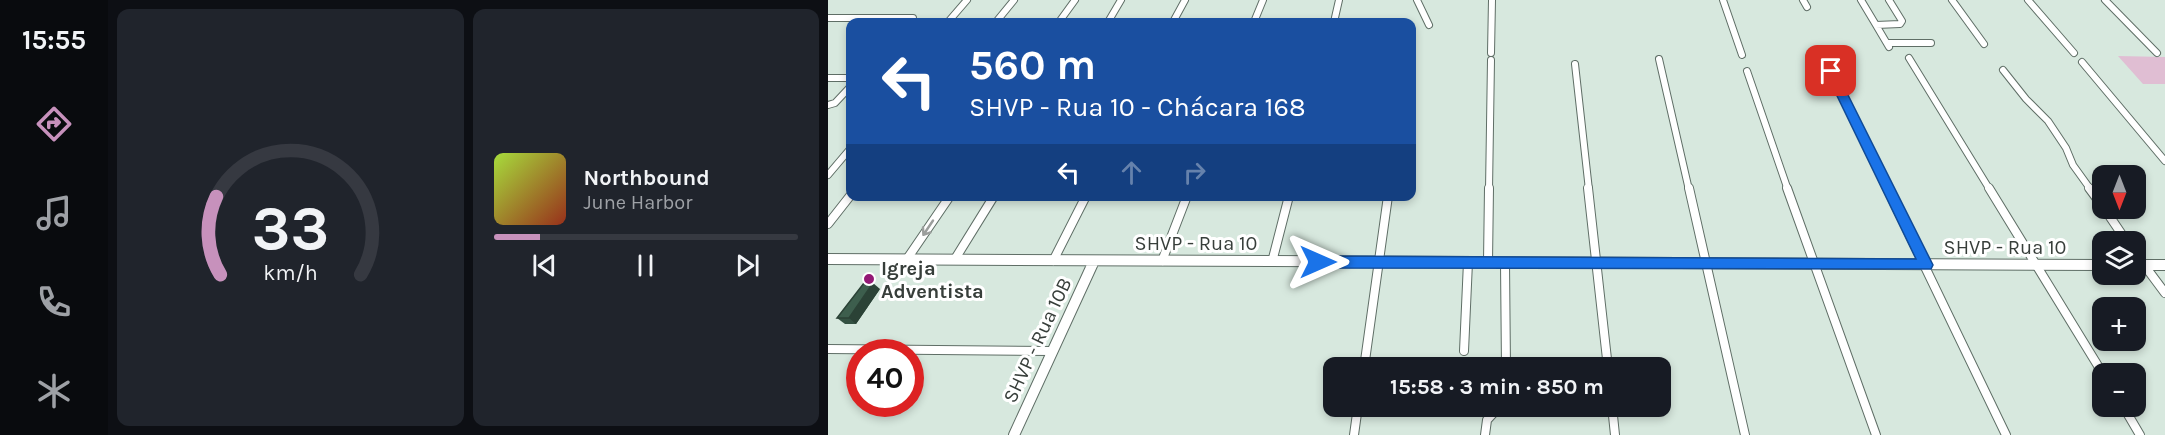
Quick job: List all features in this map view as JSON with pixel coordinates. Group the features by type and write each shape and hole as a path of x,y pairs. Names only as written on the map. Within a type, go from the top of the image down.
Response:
{"street":[{"path":"951,18 967,0"},
{"path":"999,18 1014,0"},
{"path":"1062,18 1074,0"},
{"path":"1110,18 1121,0"},
{"path":"1175,18 1185,0"},
{"path":"1256,18 1263,0"},
{"path":"1335,18 1340,0"},
{"path":"1417,0 1430,25"},
{"path":"1488,262 1492,0"},
{"path":"1723,0 1742,55"},
{"path":"1803,0 1807,7"},
{"path":"1862,0 1889,46 1931,43"},
{"path":"1876,25 1902,24 1889,0"},
{"path":"1952,0 1984,44"},
{"path":"2028,0 2074,53"},
{"path":"2105,0 2157,53"},
{"path":"828,18 913,18"},
{"path":"1909,58 2096,363"},
{"path":"1659,59 1745,435"},
{"path":"2082,62 2165,161"},
{"path":"1575,64 1607,357"},
{"path":"2003,70 2026,99 2048,121 2066,148 2073,165 2092,192"},
{"path":"1831,71 2006,435"},
{"path":"1747,72 1813,264 1876,435"},
{"path":"828,78 846,78"},
{"path":"830,105 846,91"},
{"path":"828,175 846,154"},
{"path":"828,224 846,201"},
{"path":"907,260 947,201"},
{"path":"955,260 991,201"},
{"path":"1053,261 1083,201"},
{"path":"1162,261 1185,201"},
{"path":"1272,262 1288,201"},
{"path":"1366,357 1387,201"},
{"name":"SHVP - Rua 10","path":"828,260 2092,265"},
{"name":"SHVP - Rua 10B","path":"1014,435 1094,261"},
{"path":"1464,351 1468,262"},
{"path":"1505,263 1506,357"},
{"path":"2146,265 2165,265"},
{"path":"2146,272 2165,293"},
{"path":"828,349 1052,351"},
{"path":"1354,435 1356,417"},
{"path":"1485,435 1487,420 1490,417"},
{"path":"1613,417 1615,435"},
{"path":"2129,417 2140,435"}],"shaded area":[{"path":"2118,56 2165,57 2165,84 2143,84"}],"building":[{"path":"864,283 873,283 849,318 837,318"}],"place":[{"name":"Igreja Adventista","path":"869,279"}],"route":[{"path":"1318,262 1926,265 1831,71"}]}
